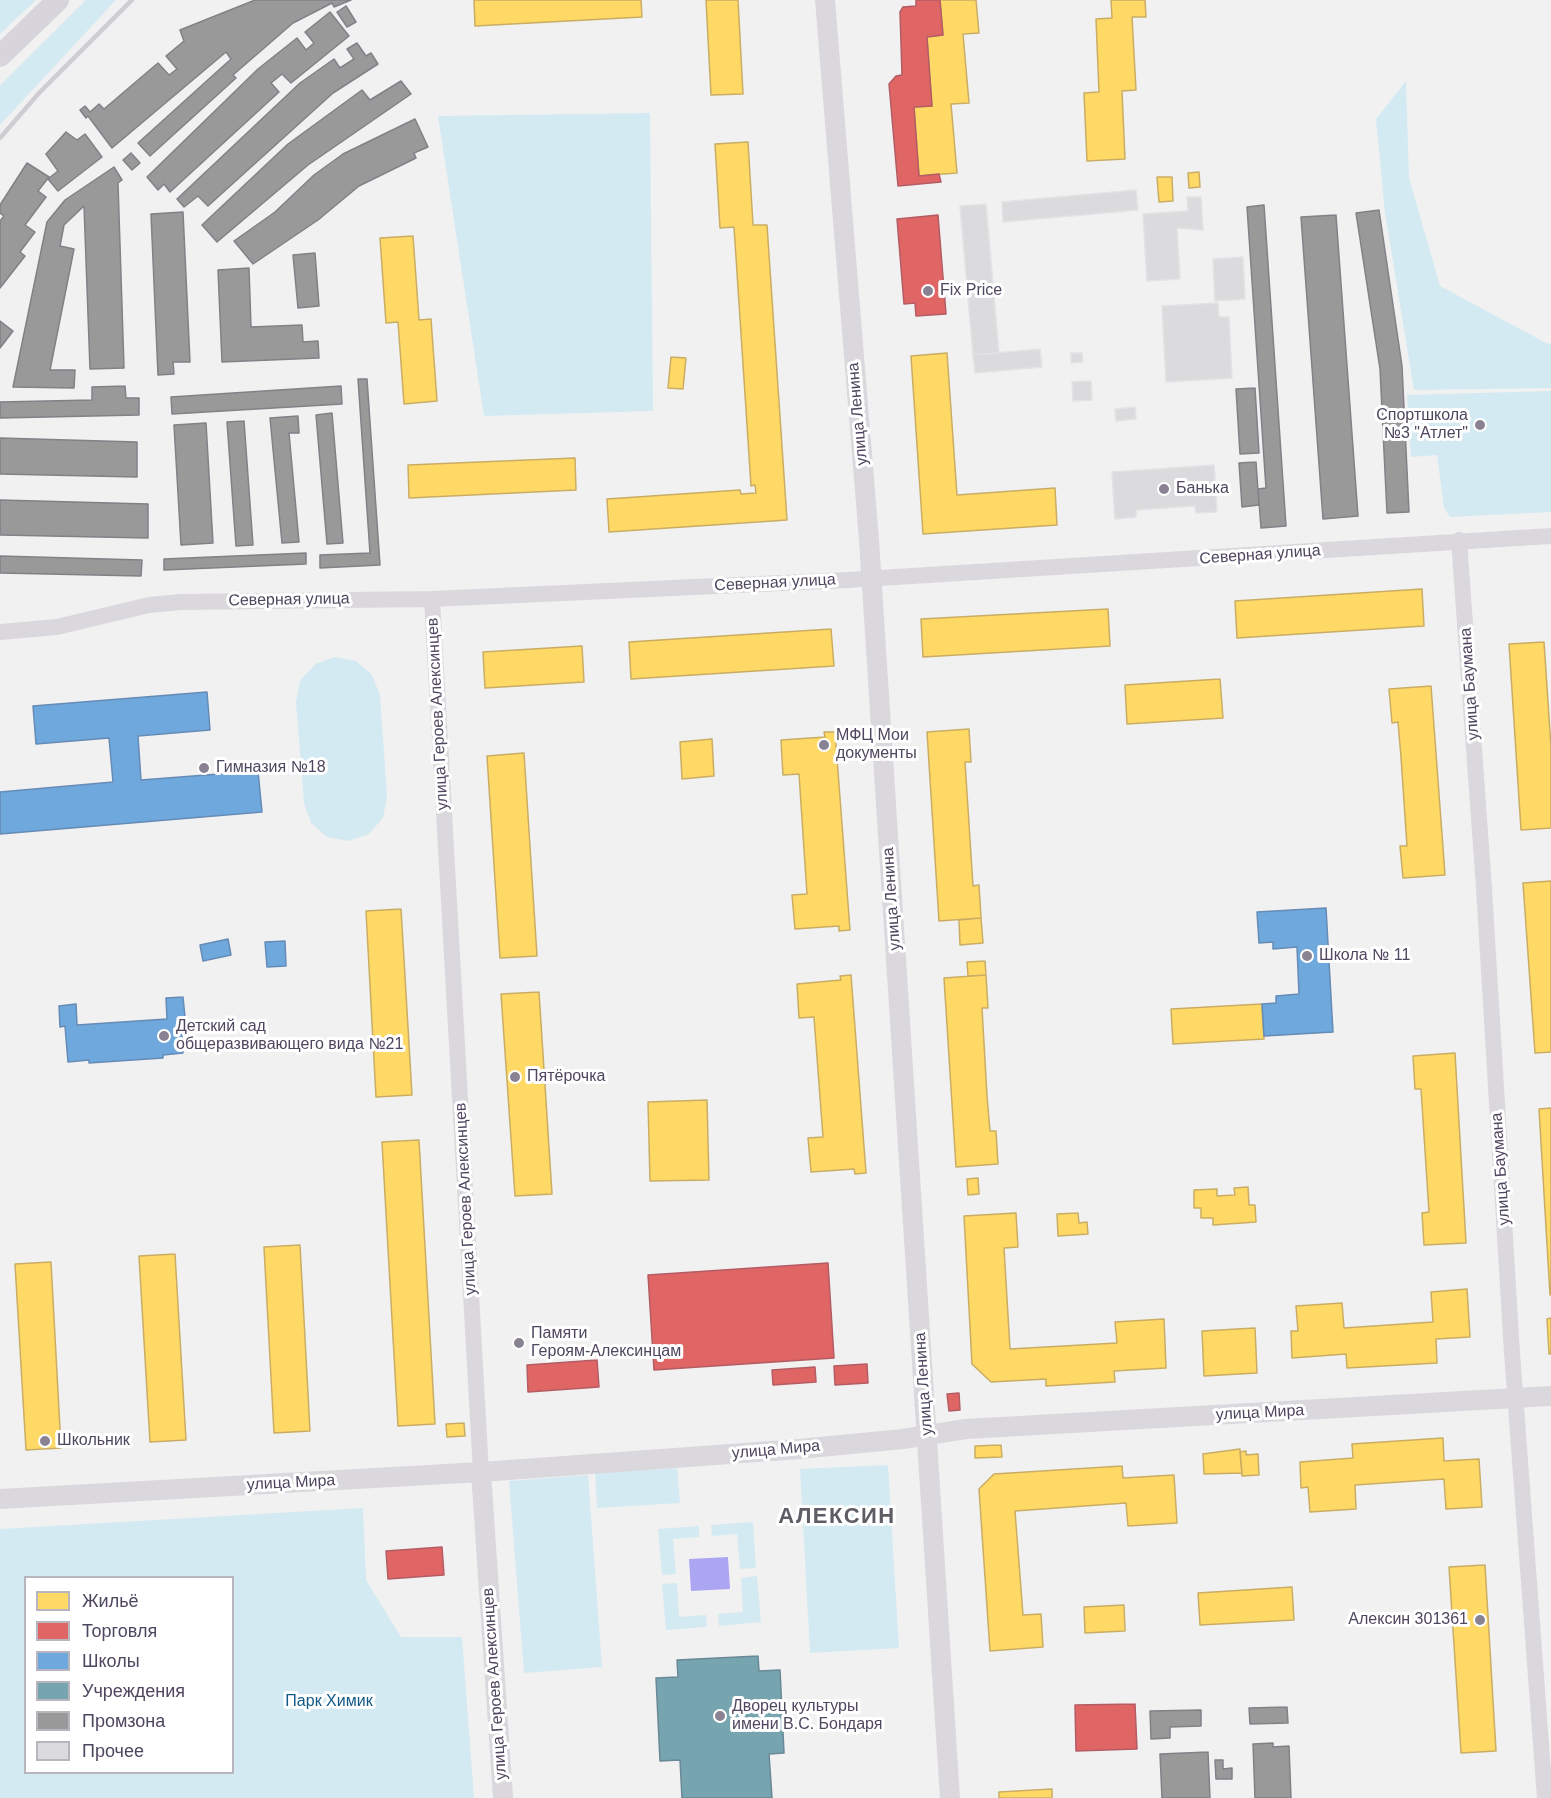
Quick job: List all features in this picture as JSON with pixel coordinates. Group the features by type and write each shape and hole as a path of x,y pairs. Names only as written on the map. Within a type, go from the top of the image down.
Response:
{"main road":[{"path":"0,56 58,0"}],"street":[{"name":"улица Ленина","path":"825,0 871,579 950,1798"},
{"name":"Северная улица","path":"0,632 57,627 149,605 181,602 432,599 871,579 1230,558 1459,540 1551,536"},
{"name":"улица Баумана","path":"1459,540 1545,1798"},
{"name":"улица Героев Алексинцев","path":"432,599 481,1472 503,1798"},
{"name":"улица Мира","path":"0,1499 481,1472 799,1449 903,1439 928,1433 1551,1396"}],"green space":[{"path":"0,0 36,0 0,34"},
{"path":"86,0 116,0 0,125 0,85"},
{"path":"1406,81 1409,178 1440,286 1548,344 1551,343 1551,388 1414,390 1385,213 1376,119"},
{"path":"650,113 653,411 484,416 438,116"},
{"name":"Спортшкола №3 \"Атлет\"","path":"1551,391 1551,512 1450,517 1444,508 1437,455 1411,457 1407,395"},
{"path":"335,657 356,661 372,675 380,695 387,796 383,818 369,834 348,841 327,837 311,823 304,803 296,702 300,681 315,664"},
{"path":"888,1465 899,1648 810,1653 800,1469"},
{"path":"677,1468 680,1503 597,1508 595,1473"},
{"path":"588,1475 602,1667 524,1673 509,1481"},
{"name":"Парк Химик","path":"363,1508 366,1580 401,1637 462,1637 474,1798 0,1798 0,1529"},
{"path":"753,1522 756,1568 740,1569 737,1534 712,1536 711,1525"},
{"path":"699,1526 699,1537 673,1539 676,1574 662,1575 658,1529"},
{"path":"757,1576 761,1622 719,1626 718,1614 743,1612 741,1578"},
{"path":"677,1583 679,1617 706,1615 707,1627 666,1630 662,1584"}],"shaded area":[{"path":"728,1557 730,1589 691,1591 689,1559"}],"building: Жильё":[{"path":"474,0 641,0 642,17 475,26"},
{"path":"706,0 738,0 743,94 711,95"},
{"path":"940,0 976,0 979,33 963,34 969,103 951,104 957,173 919,176 914,107 932,106 927,37 943,35"},
{"path":"1111,0 1145,0 1146,17 1132,17 1136,90 1122,91 1125,159 1087,161 1084,93 1099,92 1096,19 1112,18"},
{"path":"748,142 753,225 767,225 787,520 609,532 607,499 740,490 741,494 756,493 755,485 751,486 734,227 720,228 715,144"},
{"path":"1199,172 1200,187 1189,188 1188,173"},
{"path":"1157,177 1172,177 1173,201 1159,202"},
{"path":"413,236 419,320 431,319 437,401 404,404 398,322 386,323 380,238"},
{"path":"947,353 957,495 1055,488 1057,525 923,534 911,356"},
{"path":"671,357 686,358 683,389 668,388"},
{"path":"575,458 576,490 409,498 408,465"},
{"path":"1422,589 1424,626 1237,638 1235,601"},
{"path":"1108,609 1110,646 923,657 921,619"},
{"path":"831,629 834,666 631,679 629,642"},
{"path":"1544,642 1551,747 1551,828 1521,830 1509,644"},
{"path":"582,646 584,682 485,688 483,652"},
{"path":"1220,679 1223,718 1127,724 1125,685"},
{"path":"1431,686 1445,875 1403,878 1400,846 1407,846 1401,757 1398,722 1392,723 1389,689"},
{"path":"969,729 971,762 965,762 973,886 979,885 981,918 939,921 927,732"},
{"path":"824,732 835,732 850,930 839,931 839,926 795,929 792,895 807,894 799,774 783,775 781,740 825,737"},
{"path":"712,739 714,776 682,779 680,742"},
{"path":"524,753 537,956 500,958 487,756"},
{"path":"1551,881 1551,1052 1535,1053 1523,883"},
{"path":"401,909 412,1095 376,1097 366,911"},
{"path":"981,918 983,943 960,945 959,920"},
{"path":"985,961 986,975 968,976 967,962"},
{"path":"851,975 866,1173 855,1174 854,1169 811,1172 808,1138 823,1137 814,1017 799,1018 797,984 841,980 840,976"},
{"path":"986,975 988,1008 982,1008 987,1096 990,1131 996,1131 998,1164 956,1167 944,978"},
{"path":"539,992 552,1194 515,1196 501,994"},
{"path":"1262,1004 1264,1039 1173,1044 1171,1009"},
{"path":"1455,1053 1466,1243 1424,1245 1422,1213 1429,1212 1421,1089 1415,1089 1413,1056"},
{"path":"707,1100 709,1180 650,1181 648,1102"},
{"path":"1551,1108 1551,1295 1550,1295 1539,1109"},
{"path":"419,1140 435,1424 398,1426 382,1142"},
{"path":"978,1178 979,1194 968,1195 967,1179"},
{"path":"1248,1187 1249,1205 1255,1205 1256,1222 1213,1225 1213,1218 1201,1218 1201,1208 1194,1208 1194,1190 1217,1189 1217,1196 1235,1195 1234,1188"},
{"path":"1016,1213 1018,1247 1004,1248 1010,1349 1117,1343 1115,1322 1164,1319 1166,1368 1114,1371 1115,1382 1046,1386 1046,1379 991,1382 972,1364 964,1216"},
{"path":"1078,1213 1079,1223 1087,1222 1088,1234 1058,1236 1057,1214"},
{"path":"300,1245 310,1431 274,1433 264,1247"},
{"path":"175,1254 186,1440 150,1442 139,1256"},
{"path":"51,1262 61,1448 26,1450 15,1264"},
{"path":"1467,1289 1470,1337 1436,1339 1437,1363 1347,1368 1346,1354 1292,1358 1291,1331 1298,1331 1296,1306 1342,1303 1344,1328 1433,1322 1431,1292"},
{"path":"1551,1318 1551,1354 1549,1354 1547,1319"},
{"path":"1255,1328 1257,1373 1204,1376 1202,1331"},
{"path":"464,1423 465,1436 447,1437 446,1424"},
{"path":"1443,1438 1444,1461 1479,1459 1482,1507 1446,1509 1444,1479 1355,1485 1356,1509 1310,1512 1308,1487 1301,1488 1300,1462 1353,1458 1352,1444"},
{"path":"1001,1445 1002,1457 975,1458 975,1446"},
{"path":"1240,1449 1242,1473 1204,1474 1203,1454"},
{"path":"1246,1451 1246,1455 1258,1454 1259,1475 1242,1476 1240,1452"},
{"path":"1122,1466 1123,1478 1174,1475 1177,1523 1128,1526 1126,1503 1015,1511 1023,1615 1041,1614 1043,1647 990,1651 979,1489 994,1474"},
{"path":"1485,1565 1496,1751 1461,1753 1449,1567"},
{"path":"1292,1587 1294,1620 1200,1625 1198,1593"},
{"path":"1124,1605 1125,1631 1085,1633 1084,1607"},
{"path":"1052,1789 1052,1798 999,1798 999,1792"}],"building: Торговля":[{"path":"916,0 940,0 943,35 927,37 932,106 914,107 919,176 939,174 941,182 898,186 889,84 896,76 902,75 900,12 903,7 916,6"},
{"path":"938,215 946,314 916,316 915,303 904,304 897,219"},
{"path":"828,1263 834,1358 654,1370 648,1275"},
{"path":"597,1360 599,1387 528,1392 527,1365"},
{"path":"867,1364 868,1383 835,1385 834,1366"},
{"path":"815,1367 816,1382 773,1385 772,1370"},
{"path":"959,1393 960,1410 949,1411 947,1394"},
{"path":"442,1547 444,1575 388,1579 386,1551"},
{"path":"1135,1704 1137,1749 1076,1751 1075,1705"}],"building: Школы":[{"path":"207,692 210,730 138,736 141,780 258,771 262,812 0,834 0,792 113,782 109,738 36,744 33,706"},
{"path":"1326,908 1333,1032 1264,1036 1262,1004 1276,1003 1276,996 1299,994 1297,947 1273,949 1273,942 1259,943 1257,912"},
{"path":"228,939 231,955 203,961 200,945"},
{"path":"285,941 286,966 267,967 265,942"},
{"path":"183,997 185,1017 181,1018 183,1053 163,1055 163,1058 89,1063 89,1060 68,1062 65,1026 60,1027 59,1006 76,1004 77,1025 167,1019 166,998"}],"building: Учреждения":[{"name":"Дворец культуры имени В.С. Бондаря","path":"758,1656 759,1671 780,1670 784,1753 769,1754 772,1798 682,1798 680,1760 660,1761 656,1678 678,1677 677,1660"}],"building: Промзона":[{"path":"255,0 351,0 334,7 332,3 293,23 233,75 236,78 150,156 138,143 231,59 226,52 112,148 88,116 86,118 80,110 85,106 90,112 99,104 104,109 158,63 169,75 177,69 166,56 184,41 180,30"},
{"path":"346,6 356,22 347,27 337,12"},
{"path":"330,12 349,36 291,83 282,74 271,83 279,92 170,192 164,184 158,190 147,177 258,69 297,38 306,50 314,43 305,32"},
{"path":"357,43 366,56 371,53 378,64 333,93 208,206 198,196 184,207 177,199 300,83 334,59 340,68 354,59 347,49"},
{"path":"401,81 411,94 308,165 217,242 202,225 288,144 362,90 370,100"},
{"path":"415,119 428,147 414,153 416,158 359,186 318,220 253,264 234,241 275,212 314,175 343,154"},
{"path":"66,132 77,140 85,134 102,157 58,191 48,179 58,171 46,154"},
{"path":"131,153 140,163 132,170 123,160"},
{"path":"27,163 49,177 38,191 46,197 25,225 35,232 20,252 25,256 0,288 0,221 4,216 0,213 0,205"},
{"path":"114,167 122,180 118,183 124,368 90,369 84,206 64,225 60,246 74,249 50,370 75,370 74,388 13,387 47,222 65,200"},
{"path":"1264,205 1286,526 1261,528 1258,489 1266,488 1247,207"},
{"path":"1379,210 1402,366 1409,512 1387,513 1380,369 1356,213"},
{"path":"183,212 190,362 173,362 174,374 158,375 151,214"},
{"path":"1336,215 1358,516 1323,519 1301,217"},
{"path":"315,253 319,306 298,308 293,255"},
{"path":"249,268 251,327 302,325 303,342 318,341 319,358 222,362 218,270"},
{"path":"0,321 13,331 0,348"},
{"path":"358,379 367,379 380,565 320,568 320,555 370,553"},
{"path":"125,386 126,398 139,398 139,415 0,418 0,402 92,400 92,387"},
{"path":"341,386 342,404 172,414 171,397"},
{"path":"1255,388 1259,453 1240,454 1236,389"},
{"path":"332,413 343,543 327,544 316,415"},
{"path":"298,416 299,433 289,433 299,542 282,543 270,418"},
{"path":"244,421 253,545 236,546 227,422"},
{"path":"206,423 213,543 181,545 174,425"},
{"path":"0,438 137,442 137,477 0,474"},
{"path":"1256,462 1259,505 1242,507 1239,463"},
{"path":"0,500 148,504 148,538 0,535"},
{"path":"306,553 306,564 164,570 164,559"},
{"path":"0,556 142,560 141,576 0,573"},
{"path":"1287,1707 1288,1723 1250,1724 1249,1708"},
{"path":"1201,1710 1201,1726 1170,1727 1170,1738 1151,1739 1150,1711"},
{"path":"1273,1743 1273,1747 1289,1746 1291,1798 1255,1798 1253,1744"},
{"path":"1208,1752 1210,1798 1162,1798 1160,1754"},
{"path":"1215,1760 1223,1760 1223,1769 1232,1768 1232,1779 1216,1779"}],"building: Прочее":[{"path":"1136,190 1138,210 1003,222 1002,202"},
{"path":"1187,197 1201,197 1203,230 1177,228 1180,279 1147,281 1143,214 1188,211"},
{"path":"986,204 999,353 973,355 960,206"},
{"path":"1243,257 1245,299 1215,301 1213,259"},
{"path":"1218,303 1219,317 1229,317 1232,378 1166,382 1162,306"},
{"path":"1040,349 1042,367 975,373 973,355"},
{"path":"1071,353 1082,353 1083,362 1071,363"},
{"path":"1091,381 1092,400 1073,401 1072,382"},
{"path":"1135,407 1136,419 1116,421 1115,409"},
{"name":"Банька","path":"1214,465 1217,512 1196,513 1195,506 1136,510 1136,517 1115,519 1112,472"}],"railway":[{"path":"0,138 40,92 132,0"}],"place":[{"name":"Fix Price","path":"928,291"},
{"name":"Спортшкола №3 \"Атлет\"","path":"1480,425"},
{"name":"Банька","path":"1164,489"},
{"name":"МФЦ Мои документы","path":"824,745"},
{"name":"Гимназия №18","path":"204,768"},
{"name":"Школа № 11","path":"1307,956"},
{"name":"Детский сад общеразвивающего вида №21","path":"164,1036"},
{"name":"Пятёрочка","path":"515,1077"},
{"name":"Памяти Героям-Алексинцам","path":"519,1343"},
{"name":"Школьник","path":"45,1441"},
{"name":"Алексин 301361","path":"1480,1620"},
{"name":"Дворец культуры имени В.С. Бондаря","path":"720,1716"}],"district":[{"name":"АЛЕКСИН","path":"837,1517"}]}
